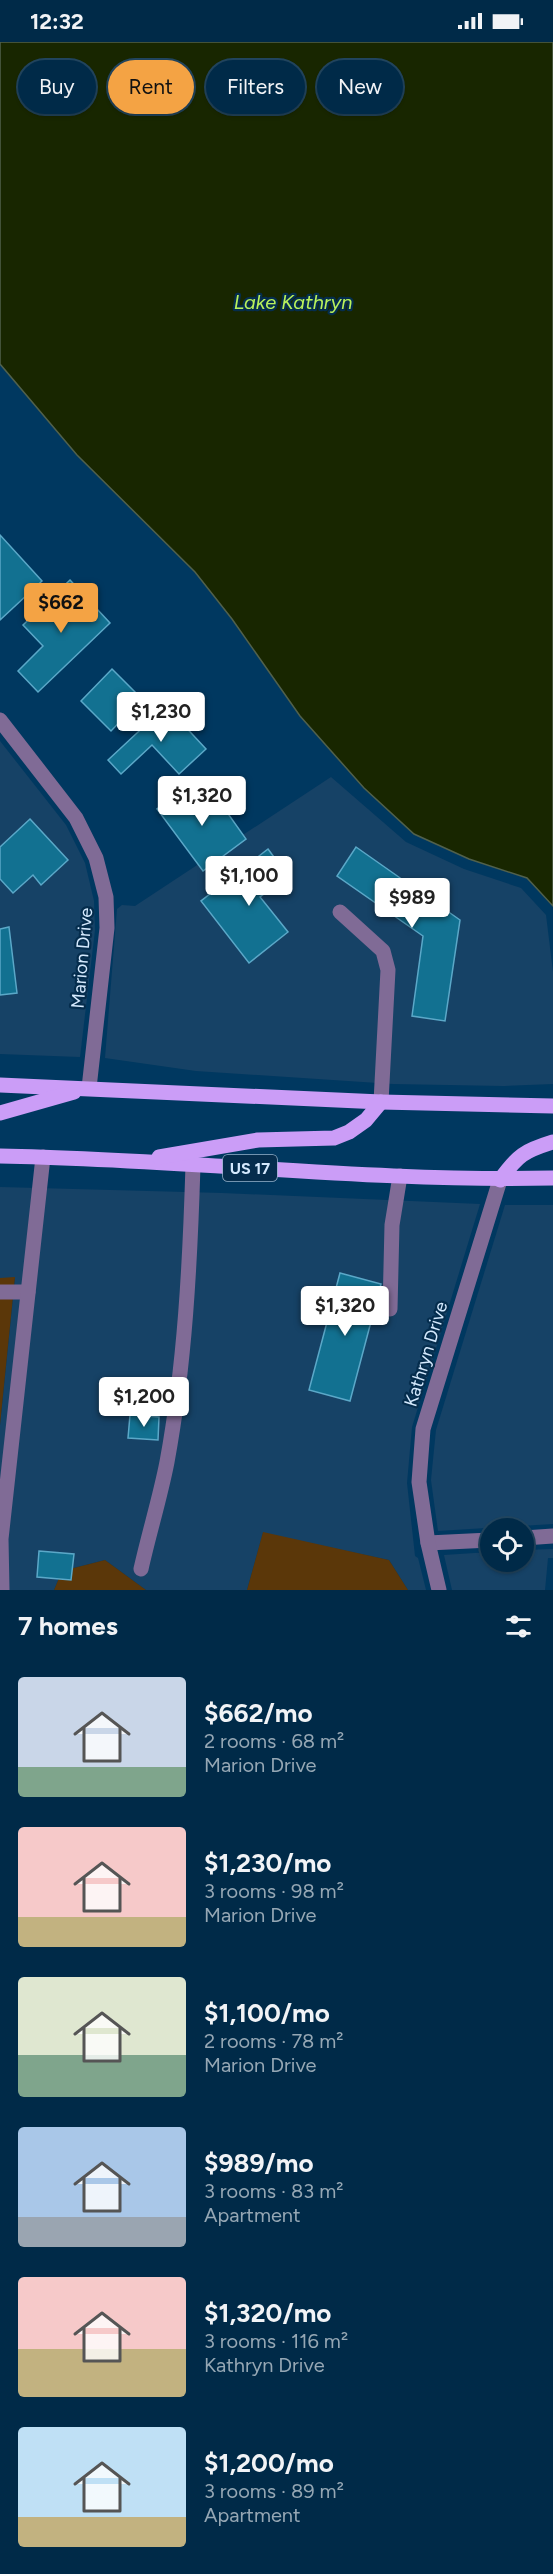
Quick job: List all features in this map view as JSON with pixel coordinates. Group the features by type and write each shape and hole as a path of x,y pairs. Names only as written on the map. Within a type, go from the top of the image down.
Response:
{"main road":[{"path":"0,1085 381,1102 553,1106"},
{"path":"0,1113 89,1088"},
{"path":"132,1161 258,1140 334,1138 349,1132 366,1120 381,1102"},
{"path":"500,1180 516,1158 533,1148 553,1142"},
{"name":"US 17","path":"0,1156 500,1180 553,1178"}],"street":[{"name":"Marion Drive","path":"0,720 76,818 96,858 106,897 107,928 89,1088"},
{"path":"340,912 383,951 388,970 381,1102"},
{"path":"2,1590 1,1539 44,1157"},
{"path":"141,1569 167,1464 178,1389 191,1233 193,1165"},
{"path":"390,1309 392,1225 400,1176"},
{"name":"Kathryn Drive","path":"439,1590 428,1543 419,1482 423,1429 500,1180"},
{"path":"0,1292 28,1292"},
{"path":"534,1537 553,1536"},
{"path":"428,1543 480,1540"}],"shaded area":[{"path":"0,741 66,825 85,863 94,901 95,930 80,1057 0,1054"},
{"path":"331,777 406,842 464,869 521,888 546,915 553,972 553,1084 504,1086 393,1084 196,1071 105,1058 117,909 122,905 135,906"},
{"path":"0,1187 222,1193 480,1204 412,1427 407,1483 415,1556 418,1558 426,1590 408,1590 389,1560 263,1533 247,1590 146,1590 105,1560 62,1571 54,1590 0,1590 0,1425 15,1278 0,1278"},
{"path":"505,1205 553,1205 553,1524 534,1525 534,1518 480,1518 480,1528 438,1531 431,1480 436,1430"},
{"path":"15,1277 0,1425 0,1278"},
{"path":"263,1532 389,1560 408,1590 247,1590"},
{"path":"553,1549 553,1558 548,1558 545,1590 452,1590 444,1555 480,1553 480,1572 534,1572 534,1550"},
{"path":"105,1560 146,1590 54,1590 62,1571"}],"water":[{"name":"Lake Kathryn","path":"0,42 553,42 553,906 527,878 469,859 414,834 364,788 300,716 232,619 195,572 77,455 0,364"}],"building":[{"path":"0,535 42,581 0,620"},
{"path":"70,580 110,623 38,692 18,671 43,646 23,625"},
{"path":"112,669 142,699 111,731 81,701"},
{"path":"166,706 206,749 179,774 152,745 121,774 108,760"},
{"path":"187,787 198,802 212,791 246,839 203,871 157,809"},
{"path":"30,819 68,860 41,885 33,875 13,893 0,879 0,847"},
{"path":"356,847 460,920 445,1021 412,1016 423,936 337,876"},
{"path":"268,849 288,876 260,897 288,932 249,963 201,901"},
{"path":"9,927 17,993 0,995 0,929"},
{"path":"340,1273 381,1284 350,1401 309,1390"},
{"path":"130,1415 159,1417 158,1440 128,1438"},
{"path":"39,1551 74,1554 71,1580 37,1577"}]}
